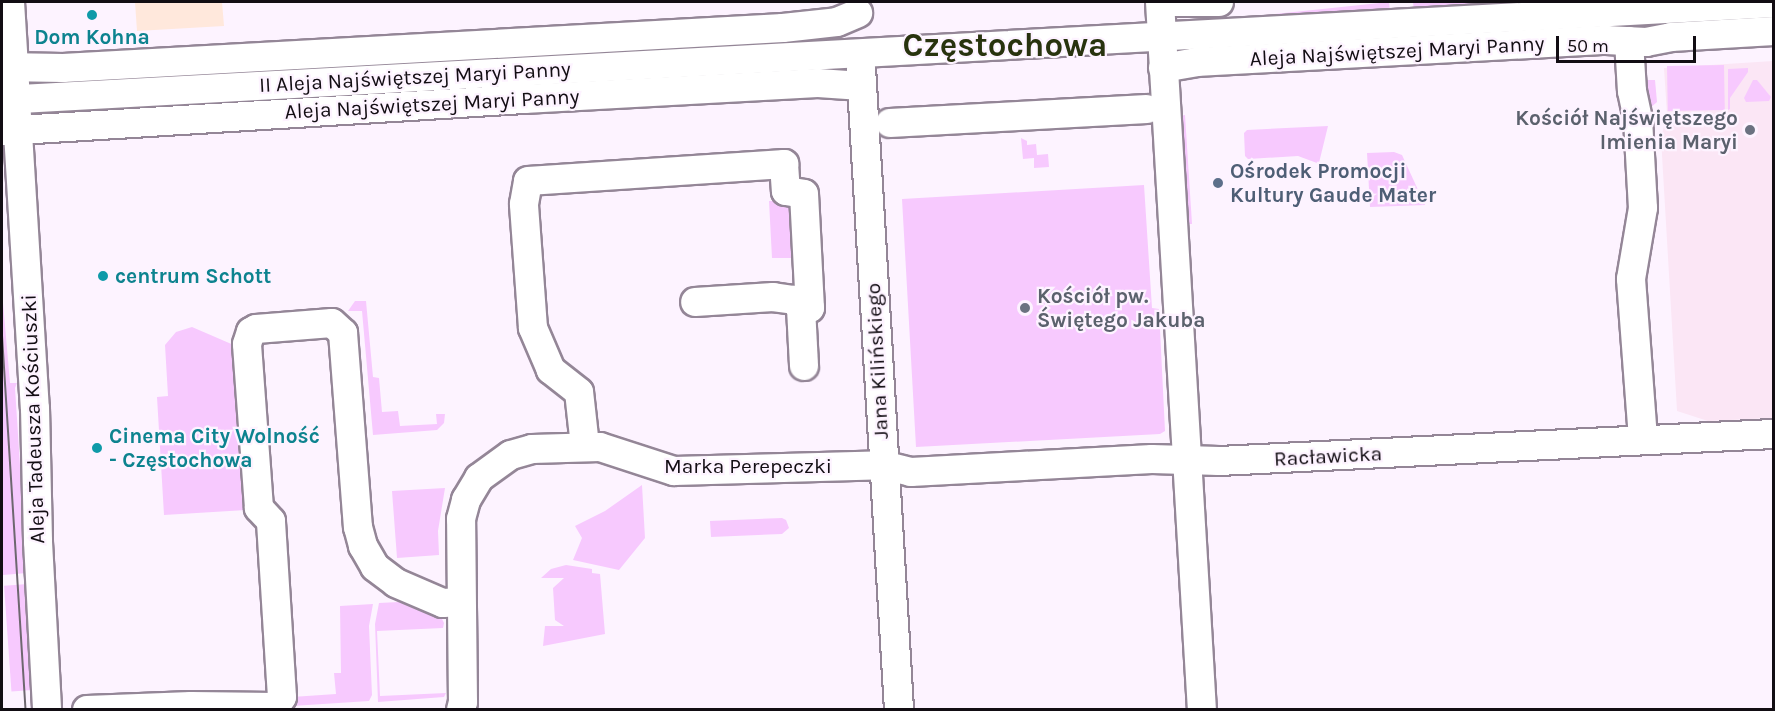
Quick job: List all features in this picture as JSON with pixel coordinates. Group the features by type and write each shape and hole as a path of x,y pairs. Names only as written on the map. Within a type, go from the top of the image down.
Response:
{"street":[{"name":"Aleja Tadeusza Kościuszki","path":"10,2 7,67 9,130 35,408 38,542 47,710"},
{"path":"1160,2 1166,35 1163,68 1202,710"},
{"path":"1167,2 1219,2"},
{"path":"860,54 1692,5 1773,3"},
{"path":"1692,5 1694,36"},
{"path":"7,67 63,68 771,28 837,22 857,7"},
{"name":"Jana Kilińskiego","path":"857,7 899,710"},
{"name":"Aleja Najświętszej Maryi Panny","path":"1163,68 1196,62 1606,40 1629,41 1773,31"},
{"path":"1629,41 1632,91 1638,119 1643,208 1631,279 1643,440"},
{"name":"II Aleja Najświętszej Maryi Panny","path":"8,99 860,54"},
{"name":"Aleja Najświętszej Maryi Panny","path":"9,130 346,108 818,83 862,86"},
{"path":"890,123 1147,109"},
{"path":"585,446 579,392 551,370 533,328 524,204 528,181 784,164 786,191 804,194 810,308 801,308"},
{"path":"695,302 773,297 795,300 801,308 804,366"},
{"path":"87,710 191,706 275,707 282,698 271,521 259,508 247,344 251,332 256,328 332,322 343,333 358,527 363,546 375,567 396,584 443,603 461,602"},
{"name":"Racławicka","path":"883,465 910,472 1188,458 1219,461 1773,434"},
{"name":"Marka Perepeczki","path":"461,710 463,702 461,519 466,500 479,478 512,455 532,449 600,447 674,471 883,465"}],"shaded area":[{"path":"135,2 222,2 224,26 137,31"},
{"path":"1389,2 1390,12 1201,32 1200,22"},
{"path":"1413,2 1501,2 1501,6 1414,11"},
{"path":"1773,61 1773,418 1708,421 1677,411 1661,138 1667,114 1664,68"},
{"path":"1724,65 1725,110 1668,111 1667,66"},
{"path":"1748,68 1748,72 1730,98 1730,109 1728,110 1728,69"},
{"path":"1641,80 1655,80 1657,102 1649,109"},
{"path":"1753,80 1757,80 1771,97 1769,101 1746,102 1744,98"},
{"path":"1185,115 1192,224 1186,224 1180,116"},
{"path":"1328,126 1318,167 1317,163 1298,156 1248,159 1245,156 1244,133 1247,130"},
{"path":"1021,138 1027,141 1027,145 1036,144 1037,155 1048,154 1049,167 1034,168 1034,158 1023,159"},
{"path":"1394,152 1402,155 1425,205 1370,207 1367,153"},
{"path":"1144,185 1152,308 1159,309 1165,431 1160,434 916,447 902,199"},
{"path":"799,200 802,249 792,258 772,258 769,201"},
{"path":"2,291 10,383 17,383 15,388 27,573 3,575"},
{"path":"355,301 366,301 373,377 379,378 382,412 398,411 400,426 437,424 436,414 445,414 444,423 437,430 373,435 362,311 348,311"},
{"path":"192,327 236,346 246,510 164,515 157,397 168,396 165,345 176,332"},
{"path":"642,485 645,538 619,570 573,560 582,538 575,526 605,511"},
{"path":"445,488 438,531 439,555 397,558 392,491"},
{"path":"782,518 786,520 789,528 782,534 711,537 710,521"},
{"path":"566,565 592,569 592,573 600,574 605,634 543,646 545,626 564,626 555,620 553,588 564,578 541,578 551,569"},
{"path":"28,584 35,690 11,691 4,586"},
{"path":"399,602 442,619 443,628 377,631 380,696 446,693 444,697 378,702 375,624 379,603"},
{"path":"373,604 369,626 372,695 369,701 292,706 292,697 336,694 334,673 341,673 340,606"}],"tram line":[{"path":"2,328 26,710"}],"place":[{"name":"Dom Kohna","path":"92,15"},
{"name":"Kościół Najświętszego Imienia Maryi","path":"1750,130"},
{"name":"Ośrodek Promocji Kultury Gaude Mater","path":"1218,183"},
{"name":"centrum Schott","path":"103,276"},
{"name":"Kościół pw. Świętego Jakuba","path":"1025,308"},
{"name":"Cinema City Wolność - Częstochowa","path":"97,448"}],"district":[{"name":"Częstochowa","path":"1005,46"}]}
